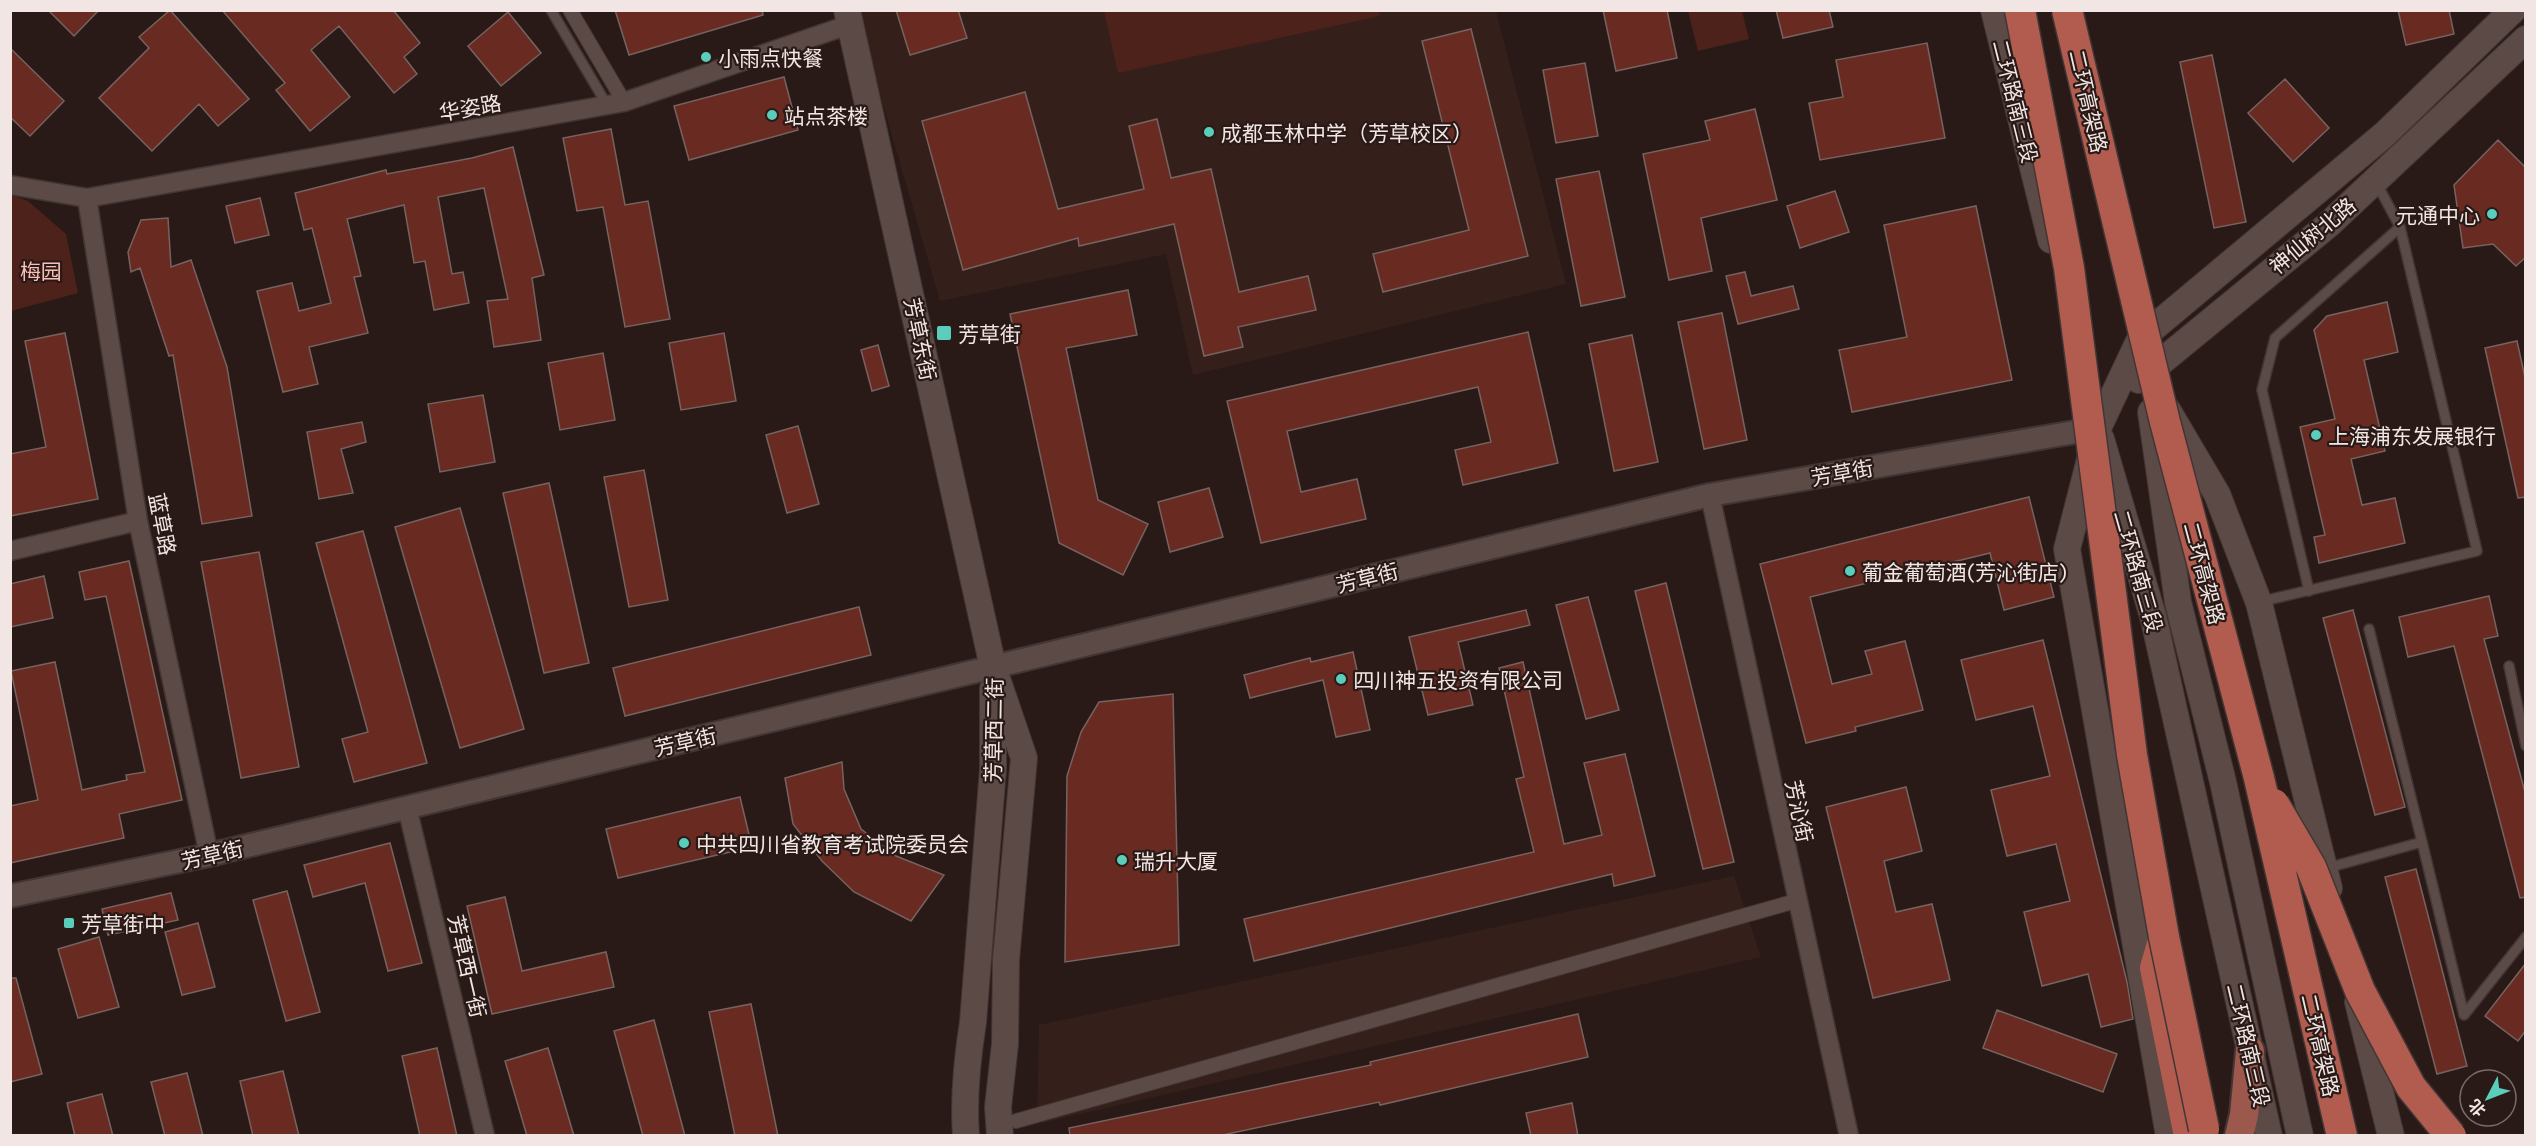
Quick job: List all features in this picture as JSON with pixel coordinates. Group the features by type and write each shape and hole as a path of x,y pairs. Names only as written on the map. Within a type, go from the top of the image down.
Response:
{"highway":[{"path":"2020,10 2069,268 2132,755 2164,937 2206,1136"},
{"name":"二环高架路","path":"2067,10 2165,422 2259,778 2342,1136"},
{"path":"2259,778 2311,867 2360,991 2411,1087 2451,1136"},
{"path":"2164,937 2155,968 2189,1136"}],"main road":[{"name":"二环路南三段","path":"1994,10 2098,428 2154,620 2269,1136"},
{"name":"二环路南三段","path":"2061,10 2140,339 2178,602 2223,782 2300,1136"},
{"path":"2169,1136 2067,549 2098,428 2140,339 2385,134 2513,10"},
{"name":"芳草东街","path":"849,17 993,667"},
{"name":"神仙树北路","path":"2098,428 2145,372 2328,225 2526,39"},
{"path":"2145,372 2217,494 2259,603 2391,1136"},
{"name":"芳草西二街","path":"973,1022 993,769 993,667"},
{"name":"芳草西二街","path":"993,667 1024,758 1006,960 1005,1044 1011,1131"},
{"path":"966,1136 964,1107 973,1022"},
{"path":"973,1022 984,1091 987,1136"},
{"path":"2239,1136 2244,1115 2250,1051"}],"street":[{"path":"570,10 616,103"},
{"name":"华姿路","path":"10,185 87,198 616,103 849,17"},
{"name":"蓝草路","path":"87,198 138,521 209,855"},
{"name":"芳草街","path":"10,896 209,855 1710,495 2098,428"},
{"name":"芳沁街","path":"1710,495 1796,901 1849,1136"},
{"path":"10,551 138,521"},
{"name":"芳草西一街","path":"407,807 485,1136"},
{"path":"1011,1131 1796,901"}],"lane":[{"path":"551,10 616,103"},
{"path":"2259,603 2477,551 2400,226 2375,180"},
{"path":"2309,591 2262,390 2275,338 2400,226"},
{"path":"2369,629 2464,1015 2526,937"},
{"path":"2509,666 2526,746"},
{"path":"2325,869 2422,842"}],"shaded area":[{"name":"成都玉林中学（芳草校区）","path":"856,11 1496,11 1566,284 1193,375 1166,254 940,301"},
{"path":"1734,876 1761,957 1037,1124 1039,1025"}],"green space":[{"path":"1378,10 1380,16 1118,73 1104,11"},
{"path":"1688,11 1742,11 1749,39 1698,51"},
{"name":"梅园","path":"11,195 28,201 66,234 78,293 11,311"}],"building":[{"path":"48,10 99,10 74,36"},
{"path":"170,10 249,99 218,126 199,104 152,151 99,98 149,48 139,37"},
{"path":"222,10 393,10 420,43 404,57 417,74 394,93 339,26 311,50 350,97 310,131 276,90 285,83"},
{"path":"615,10 762,10 763,15 629,55"},
{"path":"896,10 958,10 967,38 910,55"},
{"path":"1603,10 1667,10 1677,58 1616,71"},
{"path":"1776,10 1829,10 1833,27 1783,38"},
{"path":"2398,10 2449,10 2454,34 2406,45"},
{"path":"508,12 541,53 501,86 468,46"},
{"path":"1471,29 1528,256 1383,292 1373,254 1469,230 1422,41"},
{"path":"1927,43 1945,138 1820,160 1809,103 1843,97 1836,60"},
{"path":"10,48 64,101 30,136 10,117"},
{"path":"2212,55 2246,222 2214,228 2180,62"},
{"path":"1585,63 1598,136 1556,143 1543,70"},
{"path":"784,77 798,130 689,160 674,106"},
{"path":"2285,79 2329,128 2293,162 2248,113"},
{"path":"1025,92 1058,209 1144,189 1129,126 1157,119 1171,178 1211,169 1239,292 1308,276 1316,310 1238,327 1243,347 1204,356 1174,224 1079,246 1078,238 963,270 922,121"},
{"path":"1755,109 1777,200 1701,218 1712,271 1669,280 1643,154 1710,140 1705,121"},
{"path":"611,129 625,205 648,201 670,319 625,327 603,207 577,211 563,138"},
{"name":"元通中心","path":"2498,140 2526,168 2526,257 2516,266 2493,244 2463,248 2454,185"},
{"path":"513,147 544,275 532,278 541,340 494,347 487,301 508,299 484,188 438,197 452,274 463,272 469,303 434,310 425,261 414,263 404,205 347,219 361,276 354,277 368,333 309,347 318,384 283,392 257,291 292,283 299,311 331,303 312,228 304,230 295,193 386,170 387,174 472,158"},
{"path":"1599,171 1625,297 1581,306 1556,179"},
{"path":"1835,191 1849,232 1800,248 1787,206"},
{"path":"260,198 269,235 235,243 226,206"},
{"path":"1976,206 2012,380 1852,412 1839,350 1907,337 1884,225"},
{"path":"168,218 171,267 191,260 227,367 252,516 202,524 173,355 169,356 140,268 131,272 128,252 141,220"},
{"path":"1745,272 1751,296 1793,286 1799,309 1738,324 1726,276"},
{"path":"1128,290 1137,335 1066,348 1098,500 1148,524 1123,575 1059,543 1010,314"},
{"path":"2387,302 2398,352 2364,360 2385,451 2351,459 2362,505 2395,498 2405,543 2319,563 2314,537 2325,535 2300,427 2335,419 2314,330 2327,316"},
{"path":"1722,313 1747,440 1704,449 1678,322"},
{"path":"1528,332 1558,463 1463,485 1455,450 1491,442 1478,387 1287,431 1301,492 1357,479 1366,519 1261,543 1227,401"},
{"path":"65,333 98,499 10,516 10,454 46,447 25,341"},
{"path":"724,333 736,401 681,410 669,343"},
{"path":"1632,335 1658,462 1614,471 1589,344"},
{"path":"2517,341 2526,382 2526,497 2518,498 2485,348"},
{"path":"878,345 889,386 872,391 861,350"},
{"path":"603,353 615,420 560,430 548,363"},
{"path":"483,395 495,462 440,472 428,404"},
{"path":"362,422 366,442 341,449 353,493 319,499 307,432"},
{"path":"798,426 819,504 787,513 766,435"},
{"path":"644,470 668,600 629,607 604,477"},
{"path":"549,483 589,663 544,673 503,493"},
{"path":"1209,488 1223,537 1170,552 1158,502"},
{"path":"2029,497 2054,597 2004,610 1990,553 1810,597 1832,684 1872,674 1865,651 1905,641 1923,710 1855,727 1856,731 1806,743 1760,564"},
{"path":"460,508 524,729 460,748 395,527"},
{"path":"363,531 427,763 354,782 342,739 368,732 316,543"},
{"path":"259,552 299,767 241,778 201,562"},
{"path":"129,561 182,800 119,814 124,838 10,863 10,806 38,800 11,671 55,662 82,790 127,780 126,775 145,772 106,596 85,600 79,572"},
{"path":"44,576 53,618 10,627 10,584"},
{"path":"1666,583 1734,862 1703,869 1635,591"},
{"path":"2489,596 2498,636 2484,639 2526,796 2526,897 2520,898 2454,646 2408,657 2399,617"},
{"path":"1588,597 1619,710 1586,719 1556,605"},
{"path":"859,607 871,655 625,716 613,668"},
{"path":"1526,610 1530,625 1458,642 1473,705 1428,715 1409,637"},
{"path":"2353,610 2405,807 2375,815 2323,618"},
{"path":"2043,640 2127,982 2133,1019 2101,1027 2088,974 2042,986 2024,912 2070,901 2056,844 2007,856 1991,790 2050,776 2033,706 1976,720 1961,660"},
{"path":"1353,652 1370,730 1336,737 1323,680 1250,698 1244,675 1310,658 1311,662"},
{"path":"1523,662 1564,844 1602,835 1584,763 1625,754 1655,876 1614,886 1612,874 1254,961 1244,919 1534,852 1516,779 1524,777 1499,668"},
{"name":"瑞升大厦","path":"1173,694 1179,945 1065,962 1067,776 1081,732 1099,702"},
{"path":"842,762 844,789 861,829 896,856 944,875 911,921 854,892 822,861 793,824 785,778"},
{"path":"1906,787 1922,851 1884,861 1896,912 1932,904 1950,980 1873,998 1826,807"},
{"path":"740,797 752,847 618,878 606,829"},
{"path":"390,843 422,963 388,971 365,883 313,897 304,865"},
{"path":"2416,869 2467,1066 2437,1074 2385,877"},
{"path":"287,891 320,1012 286,1021 253,900"},
{"path":"171,893 178,920 108,935 102,909"},
{"path":"505,897 522,971 606,952 614,987 492,1014 467,906"},
{"path":"198,923 215,987 182,995 165,932"},
{"path":"99,937 119,1007 78,1018 58,949"},
{"path":"2526,963 2526,1030 2518,1041 2485,1016"},
{"path":"10,978 16,978 42,1074 10,1082"},
{"path":"751,1004 778,1136 735,1136 709,1012"},
{"path":"1997,1010 2117,1054 2103,1092 1983,1048"},
{"path":"1578,1014 1588,1057 1380,1105 1379,1102 1218,1136 1070,1136 1069,1128 1371,1065 1370,1062"},
{"path":"654,1020 685,1136 643,1136 614,1031"},
{"path":"437,1048 457,1136 420,1136 402,1056"},
{"path":"548,1048 574,1136 527,1136 505,1061"},
{"path":"283,1071 299,1136 253,1136 240,1081"},
{"path":"187,1073 203,1136 165,1136 151,1082"},
{"path":"102,1094 113,1136 75,1136 67,1103"},
{"path":"1572,1103 1578,1136 1531,1136 1526,1113"}],"place":[{"name":"小雨点快餐","path":"706,57"},
{"name":"站点茶楼","path":"772,115"},
{"name":"成都玉林中学（芳草校区）","path":"1209,132"},
{"name":"元通中心","path":"2492,214"},
{"name":"芳草街","path":"944,333"},
{"name":"上海浦东发展银行","path":"2316,435"},
{"name":"葡金葡萄酒(芳沁街店)","path":"1850,571"},
{"name":"四川神五投资有限公司","path":"1341,679"},
{"name":"中共四川省教育考试院委员会","path":"684,843"},
{"name":"瑞升大厦","path":"1122,860"},
{"name":"芳草街中","path":"69,923"}]}
